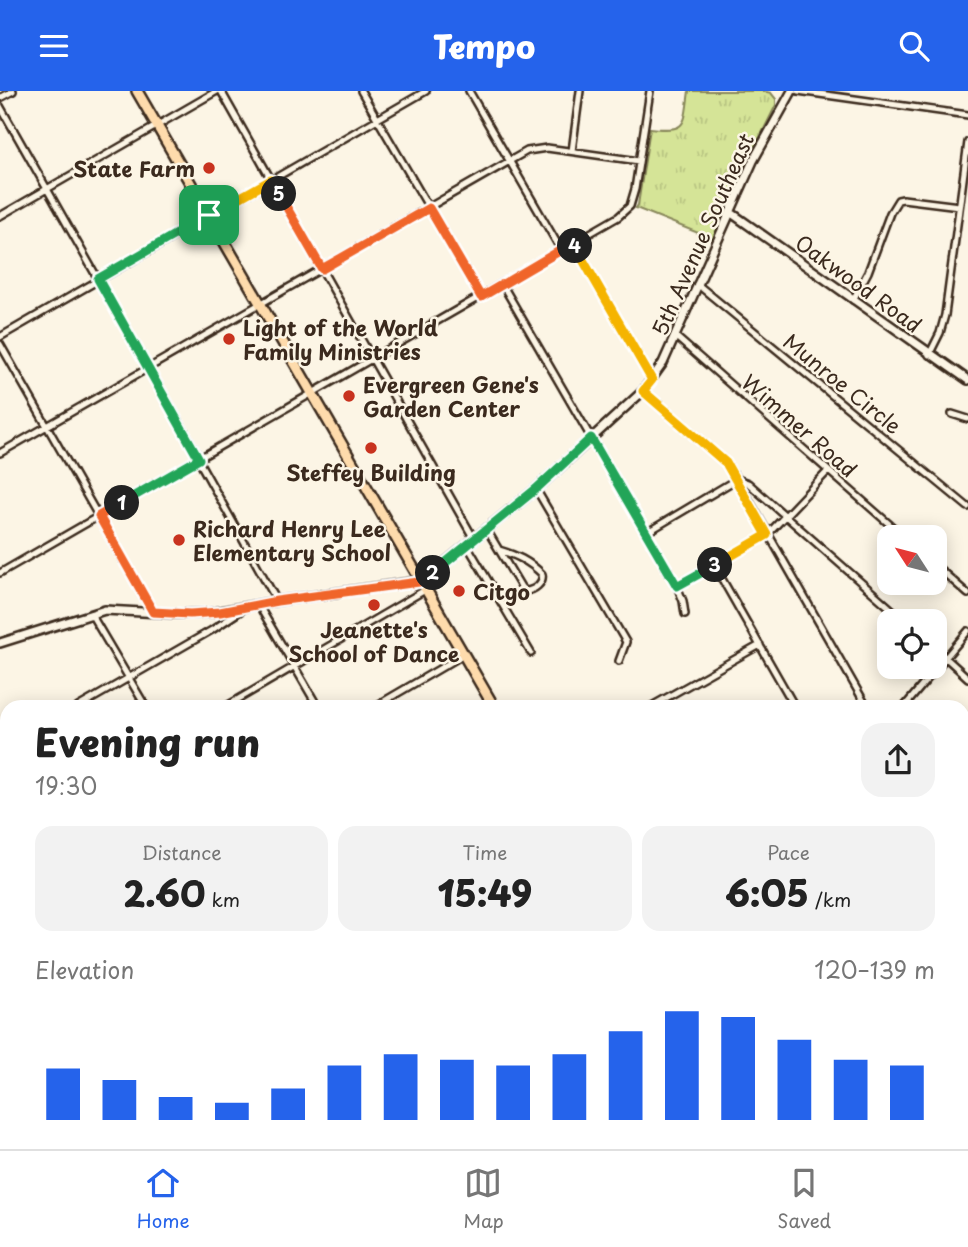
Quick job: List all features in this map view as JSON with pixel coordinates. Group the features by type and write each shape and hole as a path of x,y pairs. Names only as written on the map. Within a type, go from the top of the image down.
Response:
{"main road":[{"path":"137,91 490,700"}],"street":[{"path":"0,98 13,91"},
{"path":"0,216 219,91 373,359 531,653"},
{"path":"361,91 481,297"},
{"path":"0,337 426,91"},
{"path":"469,91 561,250"},
{"path":"572,151 580,91"},
{"path":"0,573 312,395 628,209 635,189 650,91"},
{"path":"795,91 968,115"},
{"name":"5th Avenue Southeast","path":"422,586 536,489 652,380 675,336 757,153 795,91"},
{"path":"0,106 277,601"},
{"path":"929,355 945,316 968,142"},
{"path":"0,453 527,151 540,148 639,161"},
{"path":"853,300 868,272 890,213 898,200 959,206"},
{"name":"Oakwood Road","path":"730,212 968,380"},
{"path":"573,243 652,380"},
{"path":"502,284 677,586 685,614"},
{"name":"Munroe Circle","path":"697,284 968,507"},
{"name":"Wimmer Road","path":"675,336 890,525"},
{"path":"0,344 153,612"},
{"path":"643,391 726,463 863,700"},
{"path":"952,414 968,419"},
{"path":"677,586 767,535 828,471"},
{"path":"646,533 737,479"},
{"path":"737,479 748,483 891,609"},
{"path":"536,489 626,642 620,661"},
{"path":"487,530 499,550 525,591 531,591 540,584 542,573 534,566 520,557 499,550"},
{"path":"714,565 791,700"},
{"path":"947,575 968,594"},
{"path":"0,643 90,614 118,610 200,614 277,601 422,586"},
{"path":"237,700 422,586"},
{"path":"261,604 262,611 314,700"},
{"path":"90,700 212,631 245,608"},
{"path":"90,614 142,700"},
{"path":"947,656 968,631"},
{"path":"662,700 760,645"},
{"path":"386,700 463,655"},
{"path":"947,658 968,678"},
{"path":"910,700 928,679"}],"green space":[{"path":"689,91 763,91 771,93 776,99 776,105 735,187 713,239 636,208 650,128 671,129 682,124"}],"place":[{"name":"State Farm","path":"209,168"},
{"name":"Light of the World Family Ministries","path":"229,339"},
{"name":"Evergreen Gene's Garden Center","path":"349,396"},
{"name":"Steffey Building","path":"371,448"},
{"name":"Richard Henry Lee Elementary School","path":"179,540"},
{"name":"Citgo","path":"459,591"},
{"name":"Jeanette's School of Dance","path":"374,605"}],"route":[{"path":"271,180 322,269 429,208 481,297 573,243 652,380 643,391 726,463 767,535 677,586 591,438 511,510 419,582 277,601 220,612 153,612 99,516 199,459 98,279 209,215 271,180"}]}
